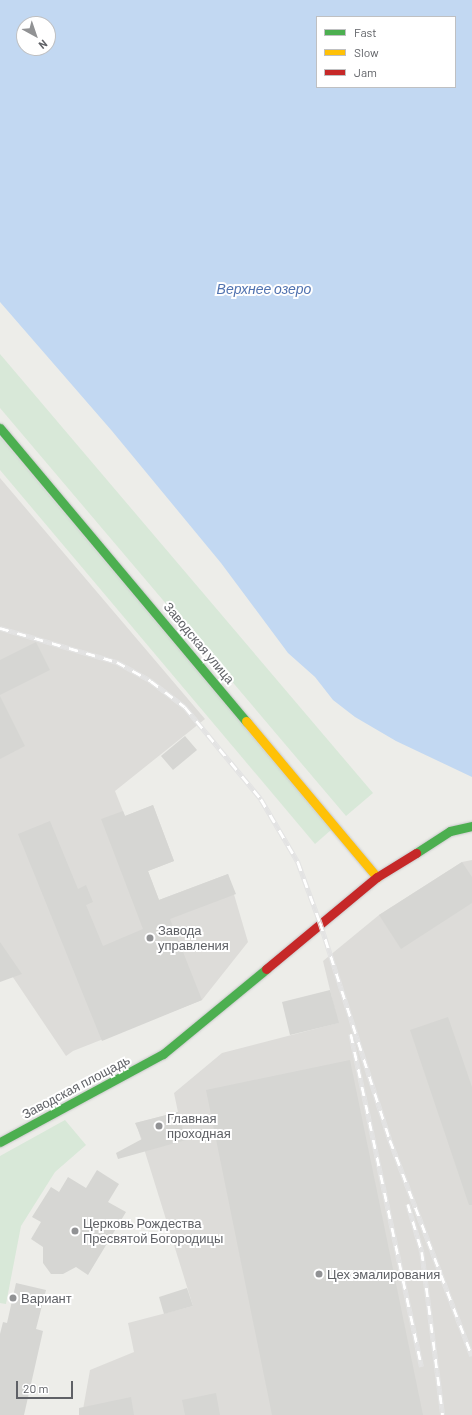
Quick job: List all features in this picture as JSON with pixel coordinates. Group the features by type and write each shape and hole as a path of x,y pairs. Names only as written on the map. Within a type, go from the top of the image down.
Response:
{"main road":[{"name":"Заводская улица","path":"0,428 377,877"},
{"name":"Заводская площадь","path":"0,1142 163,1054 377,877 450,831 472,826"}],"shaded area":[{"path":"0,478 205,719 115,791 125,816 153,805 174,861 148,871 159,900 228,874 248,942 202,1000 73,1051 66,1056 0,958"},
{"path":"472,860 472,1415 82,1415 90,1370 134,1352 128,1323 193,1306 136,1123 178,1112 174,1093 222,1053 338,1023 323,961 379,915 462,862"}],"green space":[{"path":"0,354 373,793 346,816 0,408"},
{"path":"0,437 331,830 315,844 0,470"},
{"path":"65,1120 86,1145 55,1172 21,1226 6,1304 0,1303 0,1156"}],"water":[{"name":"Верхнее озеро","path":"0,0 472,0 472,777 396,741 355,717 333,700 315,677 288,653 221,563 112,431 0,302"}],"building":[{"path":"36,642 50,670 0,695 0,660"},
{"path":"0,696 25,746 0,759"},
{"path":"185,736 197,750 173,770 161,756"},
{"name":"Завода управления","path":"153,805 174,861 148,871 159,900 228,874 236,894 170,919 202,1000 102,1041 18,834 50,821 78,889 86,885 93,902 86,905 103,946 143,929 101,819 123,811 125,816"},
{"path":"462,862 472,877 472,903 401,949 379,915"},
{"path":"0,942 22,974 0,982"},
{"path":"330,990 339,1023 290,1035 282,1002"},
{"path":"448,1017 472,1087 472,1205 469,1205 410,1030"},
{"name":"Цех эмалирования","path":"350,1060 423,1415 272,1415 206,1090"},
{"path":"178,1112 186,1140 118,1159 116,1153 142,1139 135,1123"},
{"name":"Церковь Рождества Пресвятой Богородицы","path":"97,1170 119,1184 108,1202 126,1212 88,1275 76,1267 63,1274 51,1274 43,1263 43,1247 31,1239 41,1222 32,1217 51,1187 59,1192 68,1177 86,1188"},
{"path":"16,1283 46,1290 36,1329 43,1331 24,1415 0,1415 0,1334 3,1322 7,1323"},
{"path":"187,1288 193,1306 164,1314 159,1297"},
{"path":"216,1393 220,1415 185,1415 182,1400"},
{"path":"131,1397 134,1415 79,1415 79,1408"}],"railway":[{"path":"0,628 117,662 151,681 185,707 261,799 298,862 320,922 390,1140 472,1356"},
{"path":"351,1034 422,1367"},
{"path":"408,1204 422,1252 443,1415"}],"traffic: fast":[{"path":"0,428 246,721"},
{"path":"416,853 450,831 472,826"},
{"path":"0,1142 163,1054 266,969"}],"traffic: slow":[{"path":"246,721 377,877"}],"traffic: jam":[{"path":"266,969 377,877 416,853"}],"place":[{"name":"Завода управления","path":"150,938"},
{"name":"Главная проходная","path":"159,1126"},
{"name":"Церковь Рождества Пресвятой Богородицы","path":"75,1231"},
{"name":"Цех эмалирования","path":"319,1274"},
{"name":"Вариант","path":"13,1298"}]}
